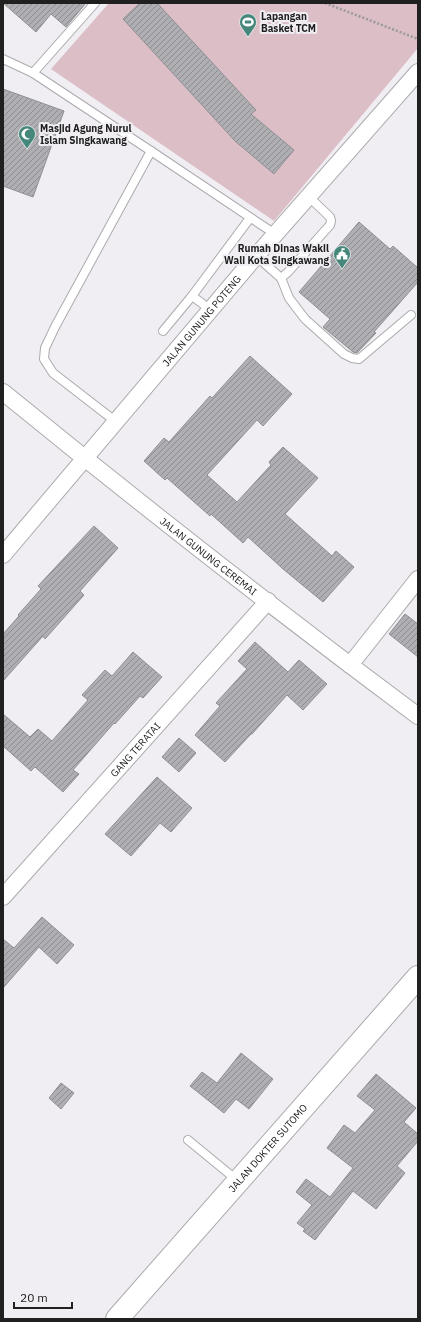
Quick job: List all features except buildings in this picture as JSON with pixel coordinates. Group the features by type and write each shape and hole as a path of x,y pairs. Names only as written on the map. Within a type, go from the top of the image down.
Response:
{"street":[{"name":"JALAN GUNUNG POTENG","path":"3,555 274,234 309,197 418,72"},
{"name":"JALAN GUNUNG CEREMAI","path":"3,392 84,458 350,665 418,716"},
{"path":"350,665 418,579"},
{"name":"GANG TERATAI","path":"3,897 268,601"},
{"name":"JALAN DOKTER SUTOMO","path":"117,1319 418,977"}],"lane":[{"path":"33,73 95,3"},
{"path":"3,59 33,73 274,234"},
{"path":"115,421 53,373 44,359 45,348 151,151"},
{"path":"281,278 330,225 330,217 309,197"},
{"path":"163,331 192,296 250,218"},
{"path":"256,256 281,278 288,298 305,319 344,354 352,358 359,359 411,315"},
{"path":"192,296 203,304 209,311"},
{"path":"188,1140 239,1181"}],"path":[{"path":"325,3 418,39 418,37"}],"shaded area":[{"path":"109,3 418,3 418,48 274,221 51,69"}],"place":[{"name":"Lapangan Basket TCM","path":"248,37"},
{"name":"Masjid Agung Nurul Islam Singkawang","path":"27,149"},
{"name":"Rumah Dinas Wakil Wali Kota Singkawang","path":"342,269"}]}
